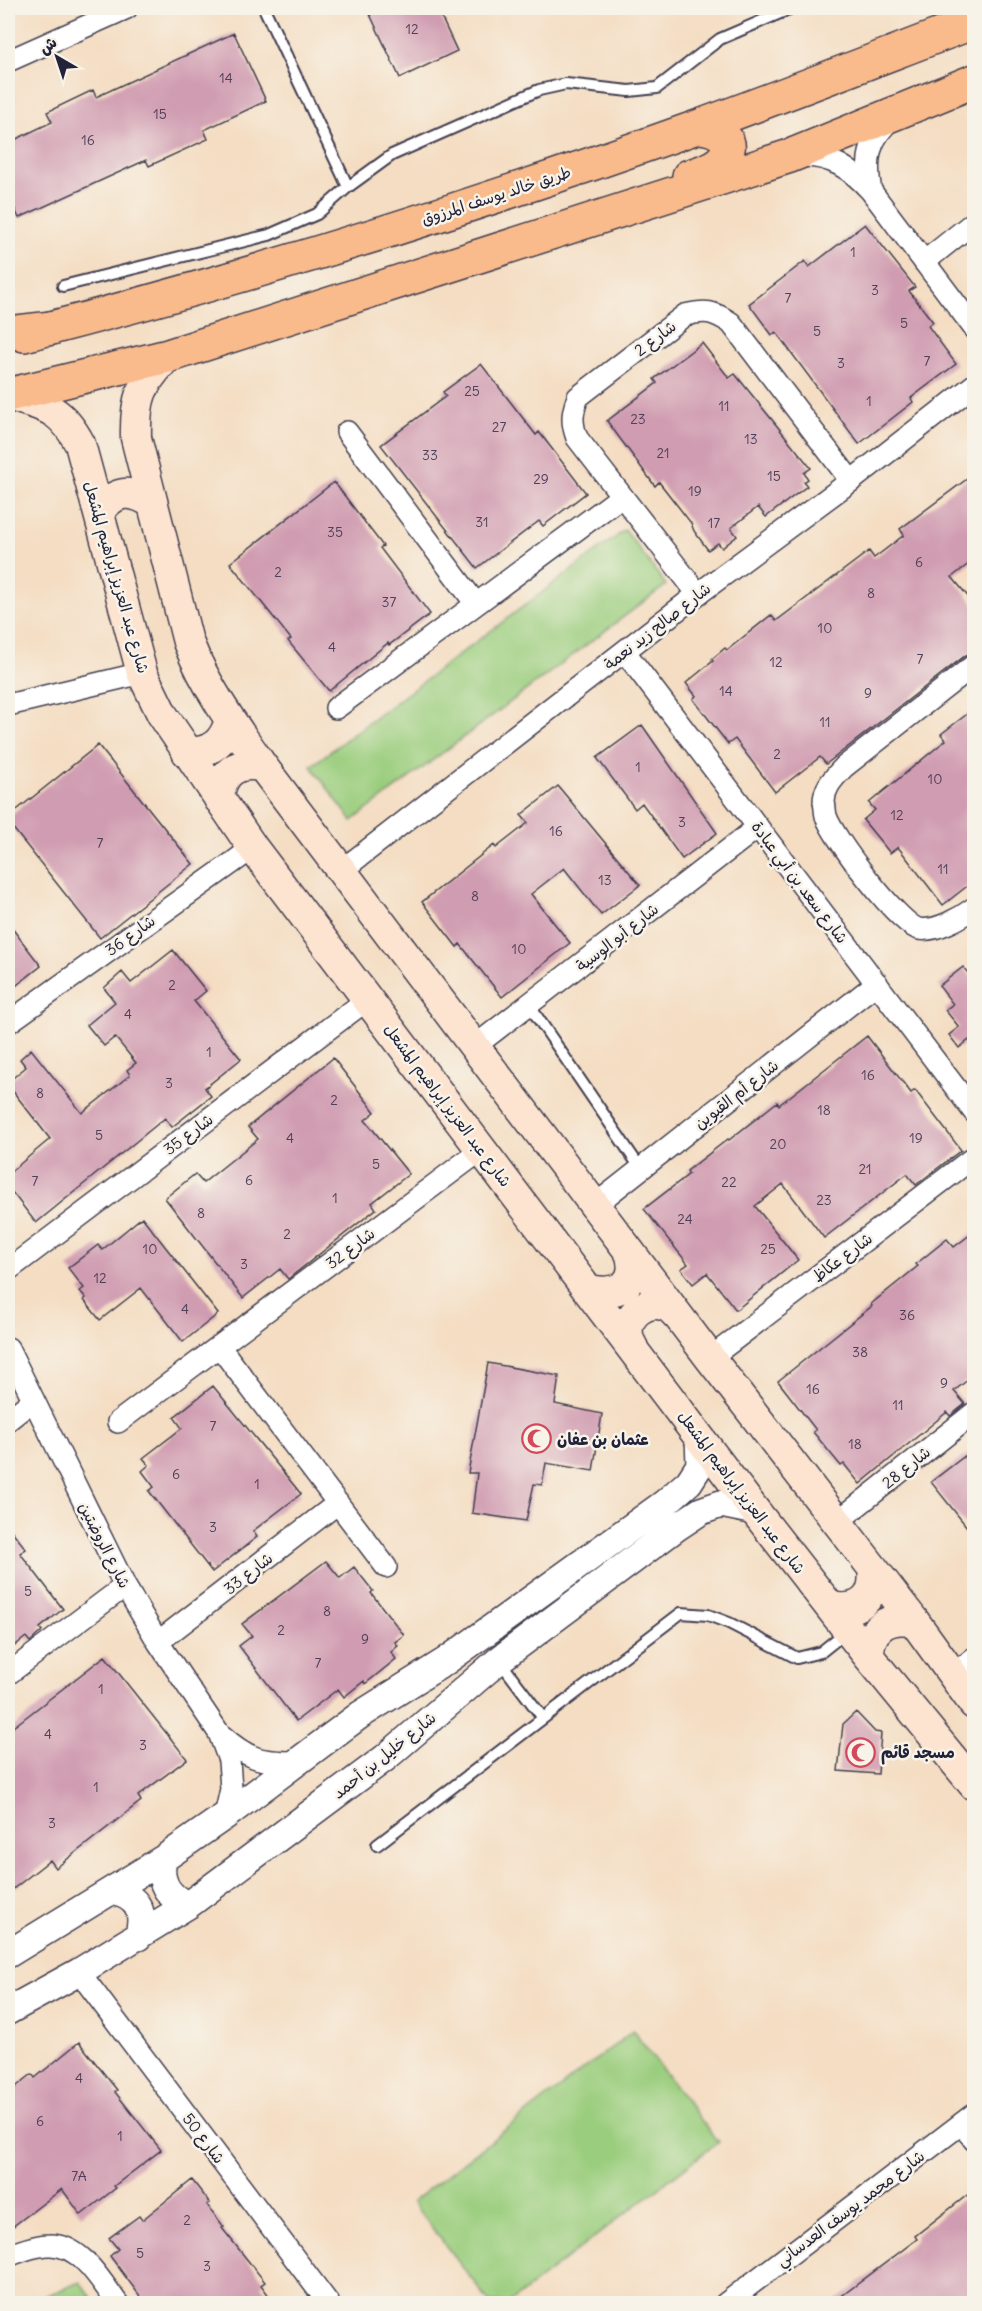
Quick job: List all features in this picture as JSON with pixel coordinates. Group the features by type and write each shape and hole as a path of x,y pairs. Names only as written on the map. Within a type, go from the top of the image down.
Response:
{"main road":[{"name":"طريق خالد يوسف المرزوق","path":"8,339 372,236 525,186 698,126 975,22"},
{"path":"8,395 168,356 790,156 975,81"},
{"path":"483,255 568,216 714,166 725,156 727,148 725,138 716,129 698,126"},
{"path":"8,333 52,328"},
{"path":"168,356 149,375 139,394 135,415 136,438 188,642 200,673 263,767 710,1358 914,1621 964,1667 975,1704"},
{"name":"شارع عبد العزيز إبراهيم المشعل","path":"8,395 46,406 61,415 80,444 142,673 162,714 253,848 755,1511 869,1657 975,1785"},
{"path":"99,513 116,495 135,494 152,503"},
{"path":"188,752 198,753 216,746 223,739 230,720"},
{"path":"219,799 219,788 231,770 241,765 252,764 263,767"},
{"path":"589,1290 603,1293 615,1292 625,1286 632,1275 634,1263 630,1252"},
{"path":"633,1348 628,1328 638,1309 652,1304 666,1306 677,1315"},
{"path":"830,1607 854,1608 864,1602 871,1592 874,1580 873,1568"},
{"path":"869,1657 869,1645 880,1625 902,1618 914,1621"}],"street":[{"path":"8,61 127,8"},
{"path":"871,191 866,169 871,147 882,127 900,112"},
{"path":"790,156 813,156 836,162 855,174 871,191 975,328"},
{"path":"924,262 975,222"},
{"name":"شارع 2","path":"698,594 577,438 572,425 572,412 578,397 686,315 701,311 717,314 731,323 851,481"},
{"name":"شارع صالح زيد نعمة","path":"342,870 698,594 851,481 975,385"},
{"path":"347,432 476,604"},
{"path":"336,708 622,496"},
{"name":"شارع سعد بن أبي عبادة","path":"625,652 975,1112"},
{"path":"975,665 844,767 829,783 824,800 826,816 836,834 891,908 903,919 920,929 939,926 960,918 975,908"},
{"path":"8,705 142,673"},
{"name":"شارع أبو الوسية","path":"475,1046 758,827"},
{"name":"شارع 36","path":"8,1023 253,848"},
{"name":"شارع أم القيوين","path":"595,1205 877,983"},
{"name":"شارع 35","path":"8,1270 368,999"},
{"name":"شارع 32","path":"118,1422 481,1150"},
{"name":"شارع عكاظ","path":"710,1358 975,1156"},
{"path":"219,1346 386,1567"},
{"name":"شارع الروضتين","path":"8,1348 32,1401 125,1586 158,1642 219,1733 229,1760 230,1770 231,1788 225,1816"},
{"path":"8,1420 32,1401"},
{"name":"شارع 28","path":"837,1522 975,1413"},
{"path":"8,1954 163,1859 296,1762 446,1660 665,1503 689,1482 700,1465 699,1436"},
{"name":"شارع 33","path":"158,1642 338,1503"},
{"name":"شارع خليل بن أحمد","path":"8,2011 79,1972 188,1905 375,1765 499,1660 701,1511 721,1504 755,1511"},
{"path":"8,1674 125,1586"},
{"path":"379,1704 389,1705 404,1718 408,1728 408,1738"},
{"name":"شارع الروضتين","path":"219,1733 240,1752 267,1762 296,1762"},
{"path":"163,1859 161,1869 165,1888 171,1895 188,1905"},
{"path":"113,1891 125,1894 135,1901 141,1912 142,1925 138,1936"},
{"name":"شارع 50","path":"79,1972 329,2304"},
{"path":"968,2118 975,2140"},
{"name":"شارع محمد يوسف العدساني","path":"725,2304 968,2118"},
{"path":"8,2256 27,2249 50,2245 72,2252 90,2266 118,2304"}],"lane":[{"path":"264,8 348,187"},
{"path":"63,286 269,235 317,214 348,187 392,155 539,90 566,84 629,91 657,88 720,39 792,8"},
{"path":"529,1005 641,1169"},
{"path":"377,1845 681,1613 708,1615 729,1623 797,1658 821,1652 849,1630"},
{"path":"499,1660 543,1718"}],"green space":[{"path":"625,530 666,585 352,821 311,766"},
{"path":"633,2031 718,2142 509,2303 490,2303 412,2202"},
{"path":"80,2282 96,2303 28,2303"}],"building":[{"path":"367,8 437,8 457,51 400,78"},
{"path":"234,33 266,101 204,130 208,139 149,166 146,160 19,218 8,194 8,143 52,122 47,112 93,90 96,97"},
{"path":"865,224 915,287 909,291 933,322 928,326 956,364 911,398 913,402 859,444 776,332 772,335 749,304 805,261 809,267"},
{"path":"702,343 729,378 735,374 811,468 804,473 808,479 804,482 807,486 766,517 758,507 731,528 737,536 722,548 718,543 708,550 691,523 659,482 655,486 607,421 657,383 654,379"},
{"path":"481,364 536,435 539,432 586,493 543,526 539,521 477,568 381,445 446,396 443,392"},
{"path":"975,473 975,559 952,577 975,605 975,653 966,655 826,764 820,757 775,792 735,739 728,744 693,699 696,696 686,683 725,648 727,650 771,615 776,621 869,551 874,558 904,535 900,529"},
{"path":"334,482 383,546 380,548 430,614 389,645 388,643 329,691 288,641 291,639 230,563"},
{"path":"975,708 975,880 943,905 898,847 890,853 863,820 875,810 869,803 946,740 941,734"},
{"path":"642,725 717,833 682,859 642,803 635,809 597,758"},
{"path":"98,745 193,864 100,938 8,822 8,817"},
{"path":"558,786 640,885 601,915 564,868 531,894 570,943 502,997 460,944 457,947 422,902 494,845 496,848 528,823 521,815"},
{"path":"8,923 41,966 8,992"},
{"path":"173,950 206,991 194,1001 241,1059 205,1088 211,1096 172,1127 165,1118 36,1223 8,1187 8,1174 50,1139 8,1082 26,1067 20,1059 31,1049 82,1113 130,1075 127,1070 136,1063 115,1037 104,1046 87,1025 115,1002 104,988 122,972 131,983"},
{"path":"963,967 975,981 975,1047 969,1040 959,1048 949,1035 959,1027 945,1010 953,1004 939,986"},
{"path":"867,1036 911,1093 915,1090 961,1150 916,1185 907,1174 824,1238 783,1184 755,1206 798,1260 736,1310 707,1273 693,1284 681,1269 688,1264 644,1209 689,1174 687,1171 728,1139 777,1102 779,1105"},
{"path":"333,1058 375,1112 365,1120 409,1174 372,1203 376,1209 288,1279 280,1269 243,1298 165,1198 195,1174 203,1183 258,1139 248,1127"},
{"path":"142,1217 218,1314 183,1342 141,1288 100,1320 84,1300 86,1298 80,1291 84,1288 68,1268 98,1245 102,1250"},
{"path":"975,1231 975,1374 954,1391 965,1404 950,1416 947,1412 860,1484 844,1464 841,1466 813,1432 816,1430 778,1381 872,1306 871,1304 947,1239 954,1247"},
{"name":"عثمان بن عفان","path":"488,1363 559,1376 555,1404 602,1414 593,1471 546,1463 542,1485 534,1484 526,1521 472,1513 477,1473 468,1473"},
{"path":"213,1386 301,1494 253,1531 257,1537 212,1572 149,1491 154,1487 142,1471 149,1465 143,1458 182,1428 174,1417"},
{"path":"975,1448 975,1537 931,1482"},
{"path":"8,1526 26,1549 20,1553 63,1609 40,1628 42,1631 30,1642 26,1637 8,1651"},
{"path":"326,1561 340,1578 354,1567 404,1635 395,1642 398,1646 391,1652 396,1659 365,1684 364,1681 344,1697 338,1689 296,1721 239,1646 252,1636 242,1624"},
{"path":"105,1656 187,1759 138,1796 141,1801 56,1868 50,1860 8,1893 8,1731"},
{"name":"مسجد قائم","path":"856,1712 875,1732 881,1733 878,1774 838,1771 843,1724"},
{"path":"79,2042 161,2150 81,2215 62,2189 8,2230 8,2093 32,2074 35,2078"},
{"path":"192,2180 210,2203 207,2205 224,2227 222,2228 265,2282 261,2285 275,2304 146,2304 110,2256 118,2249 109,2238 139,2216 142,2220"},
{"path":"975,2189 975,2304 831,2304 917,2239 915,2236"}],"place":[{"name":"عثمان بن عفان","path":"536,1439"},
{"name":"مسجد قائم","path":"860,1752"}]}
